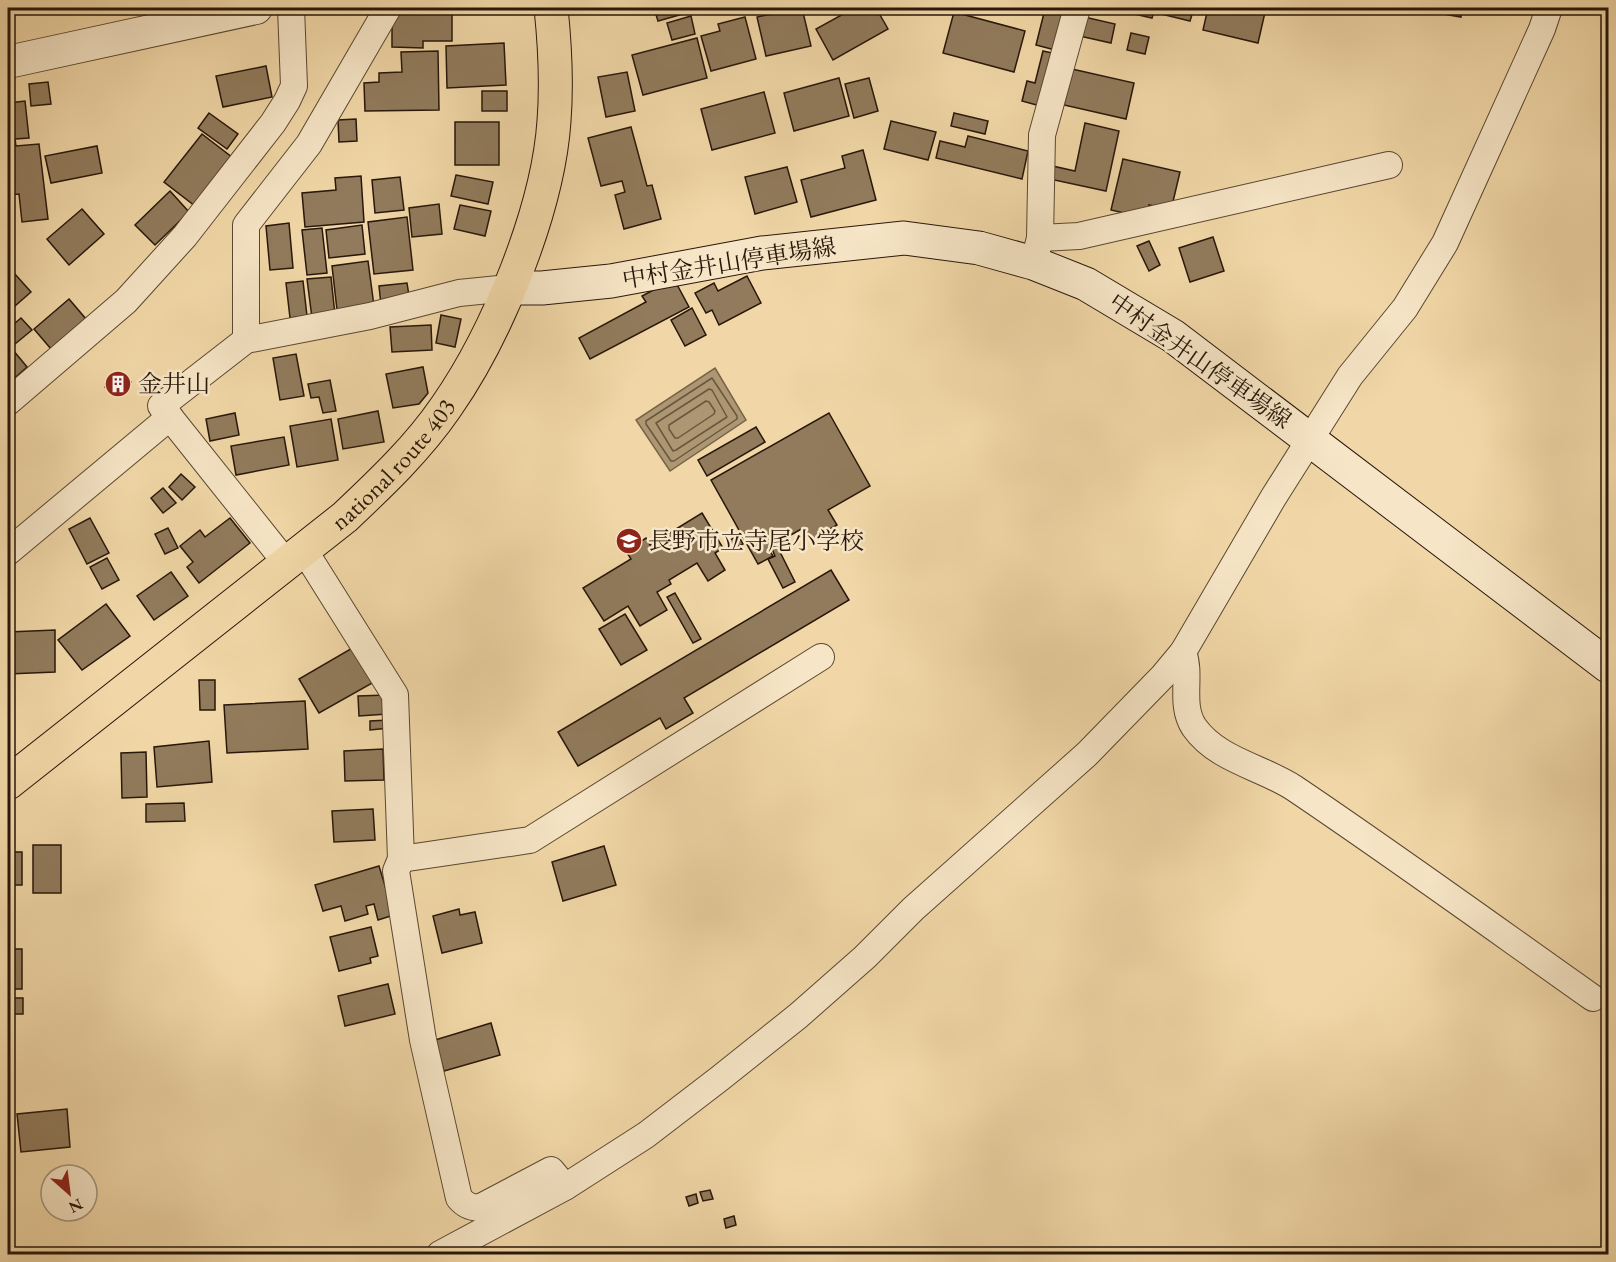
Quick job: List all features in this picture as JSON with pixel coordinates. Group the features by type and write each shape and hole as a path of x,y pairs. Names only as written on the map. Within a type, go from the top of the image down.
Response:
{"highway":[{"name":"national route 403","path":"8,783 296,557 384,481 446,408 489,334 534,221 546,172 554,123 556,66 551,8"}],"main road":[{"name":"中村金井山停車場線","path":"509,288 542,288 611,281 762,253 904,238 979,248 1037,251 1086,284 1173,336 1608,666"}],"street":[{"path":"8,62 256,8"},
{"path":"8,402 126,301 185,236 273,123 294,86 291,8"},
{"path":"246,340 246,225 309,144 388,8"},
{"path":"1077,8 1042,135 1037,251 1079,236 1389,165"},
{"path":"440,1254 565,1187 646,1135 798,1016 865,957 913,909 1087,754 1163,676 1183,652 1274,498 1318,445 1350,376 1405,308 1445,243 1542,29 1549,8"},
{"path":"509,288 459,293 370,316 246,340 161,406 296,557 395,695 401,859 396,871 423,1040 459,1197 471,1208 479,1208 551,1170 565,1187"},
{"path":"8,552 170,417"},
{"path":"1183,652 1187,670 1188,714 1204,738 1221,752 1292,786 1593,998"},
{"path":"401,859 530,840 821,657"}],"water":[{"path":"715,368 746,420 670,471 636,420"}],"building":[{"path":"8,8 30,8 8,14"},
{"path":"654,8 688,8 690,12 658,21"},
{"path":"802,8 811,46 766,56 757,17"},
{"path":"844,8 876,8 888,29 833,60 816,29 847,12"},
{"path":"1135,8 1155,8 1152,18 1134,14"},
{"path":"1162,8 1194,8 1190,21 1161,14"},
{"path":"1208,8 1266,8 1258,43 1203,30"},
{"path":"1396,8 1437,8 1436,12"},
{"path":"1444,8 1462,8 1461,17 1444,14"},
{"path":"1045,9 1067,14 1059,51 1036,45"},
{"path":"392,12 452,12 452,41 423,41 423,48 392,47"},
{"path":"954,12 1025,31 1014,72 943,53"},
{"path":"691,16 695,34 672,40 667,23"},
{"path":"1080,16 1115,24 1111,43 1075,35"},
{"path":"745,17 756,59 711,71 701,36 720,31 718,24"},
{"path":"1131,33 1149,37 1145,54 1127,50"},
{"path":"697,38 707,78 643,95 632,55"},
{"path":"504,43 506,85 447,88 446,46"},
{"path":"438,51 439,110 365,111 364,83 379,82 379,73 402,72 401,52"},
{"path":"1043,51 1057,54 1044,107 1022,101 1027,81 1035,83"},
{"path":"266,66 272,97 223,107 216,76"},
{"path":"1072,69 1134,83 1126,119 1064,105"},
{"path":"627,72 635,111 606,117 598,77"},
{"path":"839,78 849,116 794,131 784,93"},
{"path":"869,78 878,111 854,118 845,84"},
{"path":"48,82 51,104 31,106 29,84"},
{"path":"482,91 507,91 507,111 482,111"},
{"path":"764,92 775,133 712,150 701,109"},
{"path":"25,101 29,138 15,139 16,146 39,144 48,219 22,222 19,194 8,195 8,103"},
{"path":"209,113 238,134 227,149 198,128"},
{"path":"954,113 988,121 985,134 951,126"},
{"path":"356,119 357,141 339,142 338,120"},
{"path":"891,121 936,132 928,160 884,149"},
{"path":"455,122 499,122 499,165 455,165"},
{"path":"1085,123 1119,131 1106,191 1045,178 1048,165 1075,171"},
{"path":"631,127 647,186 652,185 661,219 624,229 615,195 625,192 622,181 601,186 588,138"},
{"path":"202,134 233,158 195,206 164,182"},
{"path":"968,136 1028,151 1022,179 936,158 940,141 965,147"},
{"path":"97,146 102,173 51,183 45,156"},
{"path":"863,150 876,200 811,217 801,180 845,168 842,156"},
{"path":"1123,159 1180,172 1171,210 1149,205 1146,218 1111,210"},
{"path":"787,167 797,202 755,214 745,177"},
{"path":"456,175 493,182 488,204 451,196"},
{"path":"361,176 364,222 305,227 302,193 336,190 335,178"},
{"path":"400,177 404,210 375,213 372,180"},
{"path":"170,191 189,212 155,245 135,225"},
{"path":"439,204 442,234 412,237 409,208"},
{"path":"460,205 491,211 485,236 454,229"},
{"path":"82,209 104,234 69,265 47,239"},
{"path":"407,217 413,270 374,274 368,222"},
{"path":"289,223 293,268 270,270 266,226"},
{"path":"362,225 365,254 329,258 326,230"},
{"path":"322,228 327,273 307,275 302,230"},
{"path":"1213,237 1224,271 1190,282 1179,248"},
{"path":"1149,241 1160,265 1149,271 1137,246"},
{"path":"368,261 374,306 337,310 332,266"},
{"path":"14,273 31,292 8,312 8,278"},
{"path":"747,276 761,303 719,325 712,310 706,313 695,293 714,283 718,291"},
{"path":"331,277 335,315 312,318 307,279"},
{"path":"674,279 689,307 590,359 579,338 646,302 642,296"},
{"path":"303,281 307,316 290,318 286,283"},
{"path":"407,283 410,302 381,305 379,286"},
{"path":"69,299 86,319 51,349 34,329"},
{"path":"692,308 706,335 685,346 671,320"},
{"path":"441,315 461,319 455,347 436,343"},
{"path":"21,318 32,330 15,344 8,335 8,329"},
{"path":"431,325 432,350 392,352 390,327"},
{"path":"8,344 27,367 8,384"},
{"path":"296,354 304,396 280,400 273,358"},
{"path":"423,367 428,393 419,404 393,408 386,374"},
{"name":"金井山","path":"122,373 131,382 114,396 105,387"},
{"path":"330,380 336,411 323,413 319,397 311,398 308,384"},
{"path":"378,411 384,442 343,449 338,419"},
{"path":"235,413 239,435 210,441 206,419"},
{"path":"829,413 870,486 828,510 837,525 811,540 803,528 768,548 773,556 758,564 711,480"},
{"path":"331,419 338,460 297,467 290,426"},
{"path":"756,427 765,442 707,476 698,460"},
{"path":"284,437 289,465 236,475 231,446"},
{"path":"181,474 195,487 182,500 169,487"},
{"path":"163,488 176,503 163,513 151,498"},
{"path":"702,513 723,548 715,553 725,570 708,581 697,563 669,580 671,584 657,592 667,610 640,626 628,606 604,621 583,588 631,559 626,551 646,538 650,545"},
{"path":"90,518 109,553 87,564 69,529"},
{"path":"230,518 250,543 199,583 187,567 193,562 180,546 200,530 205,537"},
{"path":"168,528 178,548 165,554 155,534"},
{"path":"738,535 743,544 733,549 729,541"},
{"path":"777,546 795,582 783,588 768,559 775,556 772,549"},
{"path":"107,558 119,580 102,589 90,567"},
{"path":"831,570 849,600 684,698 693,713 666,729 660,718 578,766 558,732"},
{"path":"171,572 188,596 154,620 137,596"},
{"path":"675,593 701,639 693,643 667,597"},
{"path":"106,604 130,636 82,670 58,640"},
{"path":"625,614 647,650 621,665 599,629"},
{"path":"55,630 55,672 8,674 8,632"},
{"path":"354,647 374,682 319,713 299,679"},
{"path":"199,680 215,680 215,710 200,710"},
{"path":"387,695 387,714 359,716 358,696"},
{"path":"305,701 308,749 227,753 224,705"},
{"path":"389,720 390,728 370,730 370,721"},
{"path":"209,741 212,782 157,787 154,747"},
{"path":"383,749 384,780 345,781 344,751"},
{"path":"146,752 147,797 122,798 121,753"},
{"path":"184,803 185,821 146,822 146,804"},
{"path":"373,809 375,840 334,842 332,811"},
{"path":"33,845 61,845 61,893 33,893"},
{"path":"604,846 616,885 563,901 552,862"},
{"path":"8,852 22,852 22,885 8,885"},
{"path":"379,866 388,896 397,914 378,920 374,904 366,906 368,914 345,921 341,906 323,911 315,885"},
{"path":"459,909 460,915 475,912 482,943 442,953 433,916"},
{"path":"371,927 378,956 370,958 371,963 339,971 330,937"},
{"path":"8,949 22,949 22,989 8,989"},
{"path":"388,984 395,1014 345,1026 338,996"},
{"path":"8,998 23,998 23,1014 8,1014"},
{"path":"491,1023 500,1055 444,1071 435,1040"},
{"path":"67,1109 70,1147 21,1152 17,1114"},
{"path":"710,1190 713,1199 703,1201 700,1192"},
{"path":"696,1194 698,1203 689,1206 686,1197"},
{"path":"734,1216 736,1225 726,1228 724,1219"}],"place":[{"name":"金井山","path":"118,384"},
{"name":"長野市立寺尾小学校","path":"629,541"}]}
